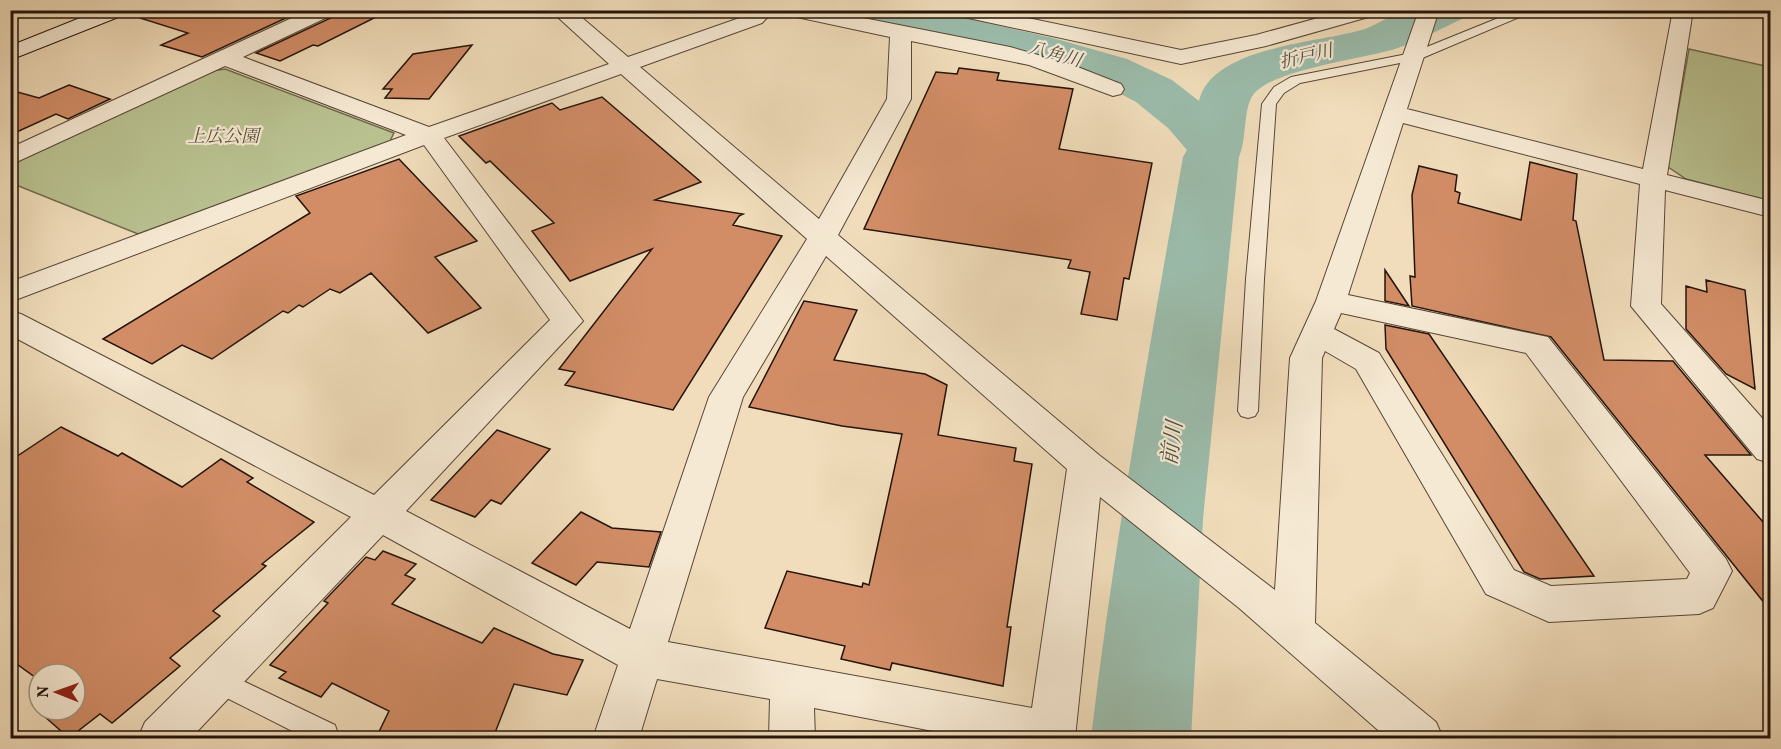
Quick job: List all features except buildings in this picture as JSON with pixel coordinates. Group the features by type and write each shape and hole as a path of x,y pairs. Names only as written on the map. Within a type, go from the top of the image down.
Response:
{"street":[{"path":"10,39 85,10"},
{"path":"10,54 119,10"},
{"path":"10,158 327,10"},
{"path":"560,10 1087,466 1244,589 1420,738"},
{"path":"10,293 429,135 755,19 764,10"},
{"path":"792,10 973,46 1078,72 1113,89"},
{"path":"959,10 1181,57 1258,41 1372,10"},
{"path":"1302,10 1326,24"},
{"path":"1294,631 1306,358 1324,317 1429,10"},
{"path":"1683,10 1653,179 1646,306 1770,450"},
{"path":"616,738 726,397 823,236 899,99 901,33"},
{"path":"1078,72 1106,42"},
{"path":"161,738 567,321 429,135 225,58"},
{"path":"1394,113 1770,209"},
{"path":"1324,317 1537,345 1712,571 1699,596 1549,604 1500,582 1368,361 1324,317"},
{"path":"10,321 380,514 643,657 792,683 1052,736 1087,466"},
{"path":"792,683 792,738"}],"lane":[{"path":"1248,411 1269,104 1279,90 1296,80 1415,56 1530,10"},
{"path":"218,681 325,734 321,738"}],"green space":[{"path":"1689,49 1770,67 1770,201 1686,179 1668,167"},
{"name":"上広公園","path":"225,69 394,133 389,143 138,234 11,183 10,165 211,71"}],"waterway":[{"name":"八角川","path":"870,10 1036,48 1110,69 1154,91 1186,117 1215,149"},
{"name":"折戸川","path":"1215,149 1225,97 1241,77 1269,65 1380,39 1446,10"},
{"name":"前川","path":"1141,738 1154,592 1171,447 1211,157 1215,149"}]}
